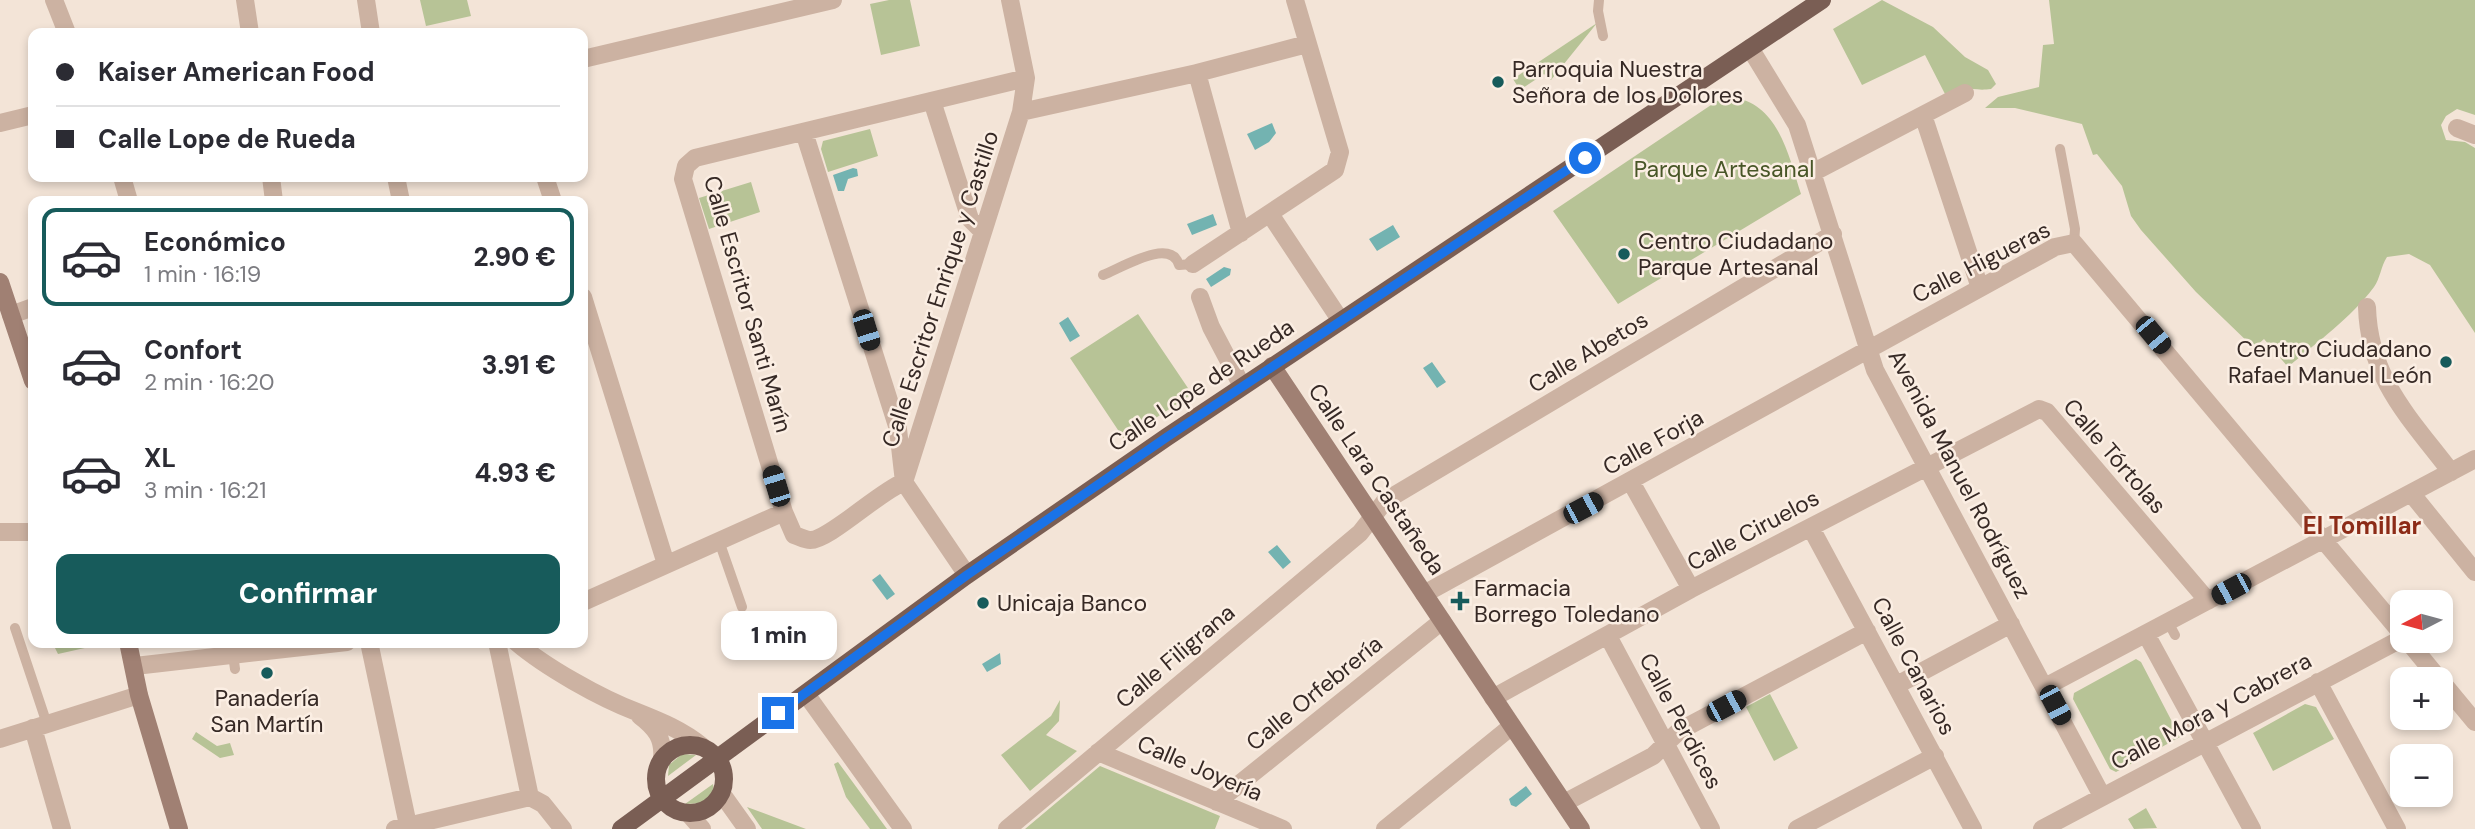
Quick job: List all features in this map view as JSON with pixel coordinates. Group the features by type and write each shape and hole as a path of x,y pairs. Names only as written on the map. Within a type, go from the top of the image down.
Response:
{"main road":[{"name":"Calle Lope de Rueda","path":"621,829 967,575 1242,386 1822,0"},
{"path":"684,745 703,747 718,759 724,771 722,794 708,809 690,814 669,807 662,799 656,786 657,772 662,759 673,749 684,745"}],"street":[{"path":"54,0 65,28"},
{"path":"245,0 249,28"},
{"path":"366,0 370,28"},
{"path":"588,58 833,0"},
{"name":"Calle Escritor Enrique y Castillo","path":"967,575 904,482 1021,112 1026,78 1010,0"},
{"path":"1193,264 1335,170 1340,152 1295,0"},
{"path":"1021,112 1197,73 1307,44"},
{"name":"Avenida Manuel Rodríguez","path":"1750,48 1797,124 1875,370 2102,796"},
{"path":"1197,73 1241,233"},
{"name":"Calle Escritor Santi Marín","path":"904,482 890,487 823,536 810,540 794,535 784,512 683,179 686,166 695,158 1026,78"},
{"path":"1814,172 1965,93"},
{"path":"932,102 971,219 983,232"},
{"path":"1923,115 1980,288"},
{"path":"0,123 28,116"},
{"path":"2458,128 2475,135"},
{"path":"804,132 898,429 904,482"},
{"path":"1270,214 1341,321"},
{"name":"Calle Abetos","path":"1373,517 1385,501 1833,234"},
{"name":"Calle Higueras","path":"1868,350 2055,247 2074,243 2390,621"},
{"path":"0,282 28,366"},
{"path":"1200,297 1211,327 1242,386"},
{"path":"2367,307 2369,336 2377,366 2392,394 2451,472"},
{"path":"11,315 28,309"},
{"path":"588,313 666,564"},
{"name":"Calle Forja","path":"1424,594 1868,350"},
{"name":"Calle Lara Castañeda","path":"1272,366 1581,829"},
{"name":"Calle Tórtolas","path":"1925,465 2030,411 2039,409 2047,412 2201,609"},
{"path":"2045,687 2146,634 2171,629 2201,609 2323,540 2475,459"},
{"name":"Calle Ciruelos","path":"1493,698 1925,465"},
{"path":"1630,482 1691,589"},
{"path":"2411,494 2475,572"},
{"path":"588,600 784,512"},
{"name":"Calle Filigrana","path":"1007,829 1360,533 1373,517"},
{"name":"Calle Canarios","path":"1811,528 1973,829"},
{"path":"0,532 28,532"},
{"name":"Calle Orfebrería","path":"1217,802 1442,621"},
{"path":"1896,685 2011,624"},
{"path":"1564,803 1653,756 1679,731 1867,631"},
{"path":"2146,634 2252,829"},
{"name":"Calle Perdices","path":"1608,636 1711,829"},
{"name":"Calle Mora y Cabrera","path":"2042,829 2390,645"},
{"path":"130,648 139,695 179,829"},
{"path":"135,666 292,648"},
{"path":"370,648 401,827 450,822 530,797 543,804 563,829"},
{"path":"498,648 530,797"},
{"path":"523,648 534,658 635,712 684,732 703,747"},
{"name":"Calle Higueras","path":"2417,653 2429,667"},
{"path":"505,680 508,668 519,660 534,658"},
{"path":"2318,682 2398,829"},
{"path":"806,694 903,829"},
{"path":"0,739 139,695"},
{"name":"Calle Higueras","path":"2453,696 2475,722"},
{"path":"635,712 653,726 664,744 662,759"},
{"path":"40,726 62,829"},
{"path":"1385,829 1512,726"},
{"name":"Calle Joyería","path":"1098,752 1283,829"},
{"path":"1797,829 1935,756"},
{"path":"722,794 747,829"},
{"path":"690,814 702,829"}],"lane":[{"path":"1599,0 1598,11 1603,36"},
{"path":"2060,149 2075,229 2074,243"},
{"path":"1103,275 1159,252 1170,252 1179,265 1193,264"},
{"path":"719,541 742,607"},
{"path":"15,628 40,726"}],"green space":[{"path":"420,0 467,0 471,16 426,26"},
{"path":"910,0 920,46 881,55 870,4"},
{"path":"1882,0 1933,27 1965,57 1988,70 1996,84 1991,89 1964,88 1945,94 1925,55 1862,85 1833,29"},
{"path":"2049,0 2475,0 2475,115 2457,109 2446,116 2441,125 2446,140 2465,142 2475,148 2475,333 2430,265 2409,254 2387,257 2376,284 2365,298 2288,367 2264,339 2254,348 2196,292 2141,230 2131,216 2122,186 2097,154 2093,155 2082,124 2015,108 1985,108 1998,97 2039,87 2043,45 2054,44"},
{"path":"1597,23 1551,80 1544,74 1520,90 1513,79"},
{"name":"Parque Artesanal","path":"1735,98 1750,103 1772,122 1786,149 1801,194 1618,304 1553,211 1717,101"},
{"path":"870,129 878,156 828,172 821,149 823,141"},
{"path":"751,182 760,212 709,229 699,198"},
{"path":"1138,314 1192,394 1124,439 1070,358"},
{"path":"55,648 85,648 58,654"},
{"path":"2136,659 2141,662 2180,737 2116,772 2110,769 2073,699 2074,693"},
{"path":"1770,694 1798,748 1774,761 1746,707"},
{"path":"1060,700 1059,721 1046,735 1077,751 1030,791 1001,755 1051,716"},
{"path":"2305,704 2316,707 2334,739 2273,771 2253,733"},
{"path":"196,732 217,746 230,743 234,755 220,758 192,739"},
{"path":"682,754 696,755 668,776 669,765"},
{"path":"838,762 887,829 870,829 846,797 834,764"},
{"path":"1100,766 1220,816 1215,829 1025,829"},
{"path":"713,784 714,791 704,803 685,804"},
{"path":"747,807 806,829 762,829"},
{"path":"2146,808 2157,828 2134,829 2128,819"}],"water":[{"path":"1272,123 1276,133 1269,142 1255,150 1247,134"},
{"path":"857,169 858,176 848,179 844,191 838,191 833,175"},
{"path":"1213,214 1217,225 1192,235 1187,224"},
{"path":"1393,225 1400,237 1377,251 1369,239"},
{"path":"1224,267 1231,269 1230,275 1211,287 1206,279"},
{"path":"1068,317 1080,336 1070,342 1059,323"},
{"path":"1432,362 1446,382 1437,388 1423,368"},
{"path":"1277,545 1291,562 1283,569 1268,552"},
{"path":"880,574 895,594 887,600 872,580"},
{"path":"1000,653 1001,664 987,672 982,664"},
{"path":"1526,786 1532,794 1516,807 1511,805 1509,799"}],"place":[{"name":"Parroquia Nuestra Señora de los Dolores","path":"1498,82"},
{"name":"Centro Ciudadano Parque Artesanal","path":"1624,254"},
{"name":"Centro Ciudadano Rafael Manuel León","path":"2446,362"},
{"name":"Farmacia Borrego Toledano","path":"1460,601"},
{"name":"Unicaja Banco","path":"983,603"},
{"name":"Panadería San Martín","path":"267,673"}],"district":[{"name":"El Tomillar","path":"2362,525"}],"route":[{"path":"778,713 967,575 1167,437 1585,158"}]}
